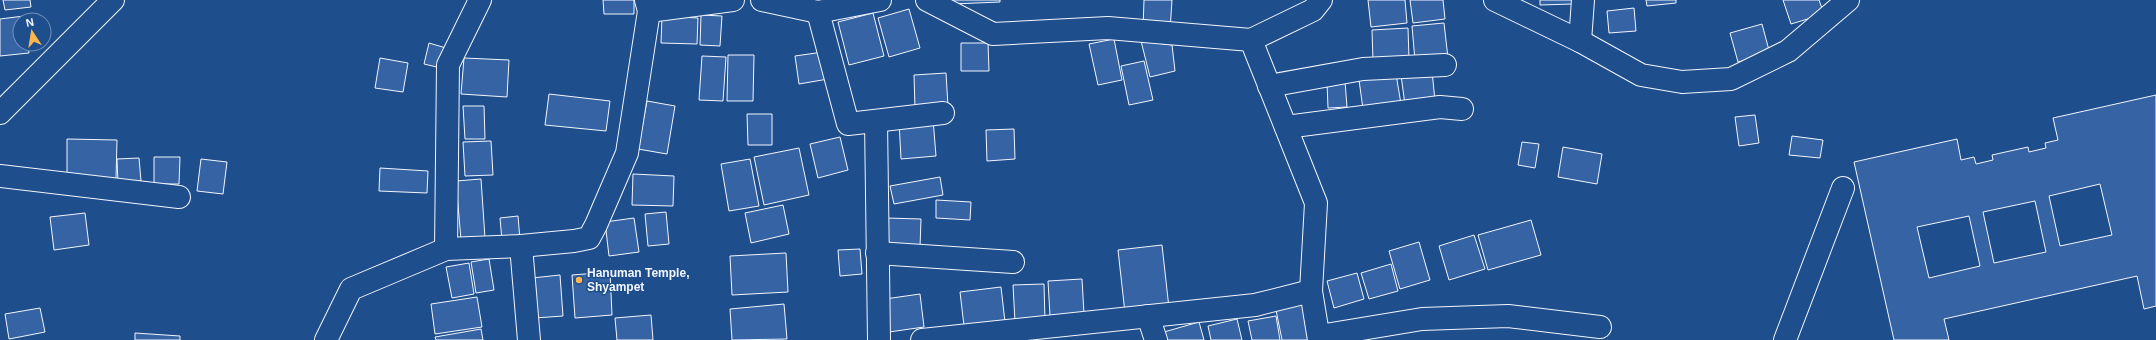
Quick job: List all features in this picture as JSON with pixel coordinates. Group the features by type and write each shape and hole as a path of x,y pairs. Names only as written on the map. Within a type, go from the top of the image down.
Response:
{"street":[{"path":"0,113 113,0"},
{"path":"446,249 448,65 480,0"},
{"path":"326,340 351,289 446,249 520,246 589,238 627,153 648,5 733,0"},
{"path":"762,0 828,7 880,0"},
{"path":"936,2 992,34 1108,28 1251,40 1313,10 1320,0"},
{"path":"1495,0 1580,41 1641,75 1682,82 1731,79 1788,51 1837,3"},
{"path":"1580,41 1583,0"},
{"path":"828,7 848,124 943,113"},
{"path":"1251,40 1316,203 1312,291 1319,338 1422,319 1508,316 1600,327"},
{"path":"1270,86 1363,70 1445,65"},
{"path":"1286,127 1440,107 1462,109"},
{"path":"876,121 879,340"},
{"path":"0,176 179,197"},
{"path":"1785,340 1843,188"},
{"path":"520,246 529,340"},
{"path":"877,253 1013,262"},
{"path":"922,340 1255,305 1312,291"},
{"path":"1148,316 1156,340"}],"building":[{"path":"3,0 30,0 31,7 5,10"},
{"path":"603,0 634,0 634,14 604,14"},
{"path":"952,0 1000,0 1000,2 952,4"},
{"path":"1144,0 1172,0 1170,31 1143,29"},
{"path":"1368,0 1405,0 1407,23 1371,27"},
{"path":"1410,0 1443,0 1445,19 1413,23"},
{"path":"1540,0 1573,0 1573,4 1540,5"},
{"path":"1646,0 1676,0 1676,3 1647,6"},
{"path":"1783,0 1819,0 1824,14 1791,24"},
{"path":"1634,8 1636,31 1609,33 1607,11"},
{"path":"909,9 920,48 889,57 878,18"},
{"path":"873,13 884,56 849,65 838,22"},
{"path":"701,15 722,16 720,46 700,45"},
{"path":"662,16 698,18 697,44 661,43"},
{"path":"12,18 12,52 29,53 0,56 0,19"},
{"path":"1444,23 1448,58 1415,61 1412,26"},
{"path":"1762,24 1770,54 1738,62 1730,33"},
{"path":"1408,28 1409,59 1373,61 1372,30"},
{"path":"1114,39 1122,80 1098,85 1089,44"},
{"path":"1141,41 1172,45 1175,71 1150,77"},
{"path":"429,43 446,48 441,68 424,64"},
{"path":"961,43 988,43 989,71 961,71"},
{"path":"823,52 828,79 799,84 795,56"},
{"path":"728,55 754,55 753,101 727,101"},
{"path":"702,56 726,57 723,101 699,100"},
{"path":"380,58 408,63 403,92 375,88"},
{"path":"464,58 509,60 507,97 461,94"},
{"path":"1144,61 1153,100 1129,105 1121,66"},
{"path":"1432,71 1435,101 1405,105 1401,75"},
{"path":"946,73 948,106 915,108 914,75"},
{"path":"1396,74 1401,104 1363,109 1359,80"},
{"path":"1345,81 1347,107 1328,108 1327,82"},
{"path":"549,94 610,101 606,131 545,125"},
{"path":"2156,95 2156,306 2144,309 2137,276 1944,319 1949,340 1894,340 1854,162 1957,139 1961,160 1974,157 1976,164 1993,160 1992,155 2028,147 2029,152 2046,148 2045,143 2058,140 2053,118","holes":["2100,184 2112,235 2060,246 2049,196","2035,201 2046,252 1994,263 1983,212","1969,216 1980,266 1929,278 1917,227"]},
{"path":"647,101 675,106 667,154 638,149"},
{"path":"463,106 484,106 485,139 465,139"},
{"path":"747,114 772,114 772,145 748,145"},
{"path":"1755,115 1759,143 1739,146 1735,117"},
{"path":"933,119 936,156 901,159 899,121"},
{"path":"1014,129 1015,159 987,161 986,130"},
{"path":"1792,136 1823,140 1820,158 1789,155"},
{"path":"840,137 848,170 818,178 810,144"},
{"path":"67,139 117,140 116,179 67,178"},
{"path":"491,141 493,175 465,176 463,142"},
{"path":"1522,142 1539,144 1535,168 1518,165"},
{"path":"1563,147 1602,154 1597,184 1558,177"},
{"path":"799,148 809,195 764,205 754,157"},
{"path":"154,157 180,157 179,184 154,184"},
{"path":"139,158 141,181 118,183 117,159"},
{"path":"201,159 227,162 223,194 197,191"},
{"path":"750,159 759,206 729,211 721,164"},
{"path":"380,168 428,171 427,193 379,191"},
{"path":"633,174 674,176 673,206 632,205"},
{"path":"940,177 943,195 894,204 890,186"},
{"path":"481,179 485,238 461,240 456,181"},
{"path":"936,200 971,202 970,220 936,218"},
{"path":"783,205 789,234 751,243 745,213"},
{"path":"666,212 669,244 648,246 645,214"},
{"path":"85,213 89,245 54,250 50,217"},
{"path":"518,216 520,240 502,241 500,218"},
{"path":"634,218 639,252 609,256 605,222"},
{"path":"886,218 921,219 920,247 885,246"},
{"path":"1531,220 1541,255 1488,270 1478,235"},
{"path":"1474,235 1485,269 1449,280 1439,246"},
{"path":"1419,242 1430,280 1400,289 1389,251"},
{"path":"1162,245 1169,308 1125,313 1118,250"},
{"path":"860,249 862,274 840,276 838,250"},
{"path":"786,253 788,292 732,295 730,256"},
{"path":"489,259 494,290 476,293 471,262"},
{"path":"469,263 474,294 452,298 446,267"},
{"path":"1391,264 1398,291 1369,299 1361,273"},
{"path":"610,272 612,315 575,318 572,275"},
{"path":"1357,273 1364,299 1334,308 1327,281"},
{"path":"560,275 563,316 535,318 532,278"},
{"path":"1082,279 1084,314 1050,316 1048,281"},
{"path":"1044,284 1045,321 1015,322 1013,285"},
{"path":"1001,287 1005,322 964,326 960,292"},
{"path":"920,294 924,327 889,332 885,299"},
{"path":"477,297 482,327 435,334 431,304"},
{"path":"784,304 787,339 732,340 730,309"},
{"path":"1304,304 1308,340 1282,340 1276,310"},
{"path":"40,308 45,332 9,339 5,314"},
{"path":"651,315 653,340 617,340 615,318"},
{"path":"1276,316 1280,340 1252,340 1248,321"},
{"path":"1237,319 1242,340 1211,340 1208,326"},
{"path":"1199,322 1204,340 1166,340 1164,332"},
{"path":"481,329 483,340 436,340 435,337"},
{"path":"135,333 180,336 180,340 135,340"}],"place":[{"name":"Hanuman Temple, Shyampet","path":"579,280"}]}
